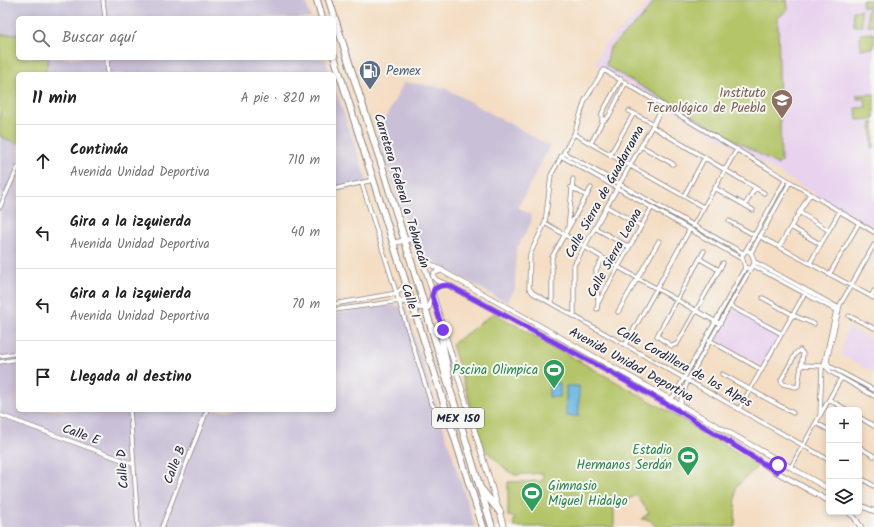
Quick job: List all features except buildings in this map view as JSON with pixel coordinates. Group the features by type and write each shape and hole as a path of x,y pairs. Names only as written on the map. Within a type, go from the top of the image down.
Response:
{"main road":[{"path":"317,0 321,16"},
{"name":"Carretera Federal a Tehuacán","path":"329,0 334,16"},
{"name":"Carretera Federal a Tehuacán","path":"336,22 492,527"},
{"name":"Carretera Federal a Tehuacán","path":"335,60 372,180 414,305 484,527"},
{"path":"443,330 441,338 449,370 452,397"},
{"path":"479,485 500,512"}],"street":[{"path":"103,0 104,16"},
{"path":"107,60 108,72"},
{"path":"720,324 618,267 545,223 551,175 574,134 585,100 604,70 874,232"},
{"path":"602,122 602,113 621,79"},
{"path":"591,143 602,122 609,116 626,82"},
{"name":"Calle Sierra de Guadarrama","path":"574,316 574,269 584,247 664,105"},
{"path":"629,110 764,193"},
{"path":"610,154 634,113"},
{"path":"574,134 703,206"},
{"path":"641,146 672,164"},
{"path":"625,345 703,206 737,149"},
{"path":"562,154 742,259"},
{"path":"684,196 705,157"},
{"path":"0,207 16,171"},
{"path":"567,232 573,179"},
{"path":"745,268 742,259 743,253 786,179"},
{"path":"336,189 362,184 372,180"},
{"path":"682,413 681,400 688,380 753,265 751,253 790,182"},
{"name":"Calle I","path":"362,184 432,403 435,408 449,418"},
{"path":"619,186 652,208 743,253"},
{"path":"571,187 587,196"},
{"path":"552,304 552,257 591,188"},
{"path":"715,188 753,210"},
{"path":"745,205 755,188"},
{"path":"779,247 810,194"},
{"path":"773,201 778,203"},
{"path":"607,207 641,226"},
{"name":"Calle Sierra Leona","path":"597,309 598,303 652,208"},
{"path":"799,212 828,230"},
{"path":"810,264 828,230 840,212"},
{"path":"729,221 754,235"},
{"name":"Calle Cordillera de los Alpes","path":"545,223 530,254 530,291 826,458"},
{"path":"829,274 860,223"},
{"path":"791,227 820,244"},
{"path":"595,228 629,247"},
{"path":"759,236 872,298 874,291"},
{"path":"394,244 404,240 414,241 423,260 432,296 504,527"},
{"path":"618,312 659,241"},
{"path":"820,416 825,365 838,308 849,286 874,245"},
{"path":"746,250 751,253"},
{"path":"704,251 676,299 657,336 675,346 723,263"},
{"path":"598,303 596,270 603,258"},
{"path":"700,259 719,270"},
{"name":"Avenida Unidad Deportiva","path":"423,260 550,336"},
{"path":"753,265 805,293 838,308"},
{"path":"665,403 672,398 684,378 745,268 753,265 838,308"},
{"name":"Avenida Unidad Deportiva","path":"442,270 434,273 434,277 437,281 448,285 562,342 576,346 672,398 681,406 826,487"},
{"path":"336,304 397,293 407,284"},
{"path":"336,310 400,301 425,308 431,305 434,289 440,286 448,285"},
{"path":"739,409 805,293"},
{"path":"763,298 793,315 814,324"},
{"path":"730,306 782,334"},
{"path":"849,316 874,328"},
{"path":"706,338 762,370"},
{"name":"Avenida Unidad Deportiva","path":"562,342 573,351 665,403 777,472 826,499"},
{"path":"573,351 576,346"},
{"path":"800,350 803,354 801,365 798,387 782,383 781,380 796,353 800,350"},
{"path":"0,356 16,353"},
{"path":"0,362 16,359"},
{"path":"801,365 825,365 831,367 874,390"},
{"path":"825,365 831,372 874,396"},
{"path":"722,374 793,413"},
{"path":"791,467 841,378"},
{"path":"672,398 681,400"},
{"path":"830,400 842,407"},
{"name":"Calle D","path":"130,412 138,527"},
{"name":"Calle B","path":"162,527 206,412"},
{"name":"Calle E","path":"0,415 133,464"},
{"path":"862,419 874,426"},
{"path":"816,423 826,428"},
{"path":"862,449 874,456"},
{"path":"777,472 778,465 785,464"},
{"path":"862,479 874,486"},
{"path":"862,506 874,511"},
{"path":"852,515 861,527"}],"shaded area":[{"path":"0,0 305,0 310,16 16,16 16,34 0,35"},
{"name":"Instituto Tecnológico de Puebla","path":"649,0 874,0 874,229 595,64 604,45 640,13"},
{"path":"48,60 326,60 329,72 45,72"},
{"path":"404,82 445,88 550,146 518,207 532,216 531,223 516,250 515,288 507,303 425,257 418,238 409,232 377,135"},
{"path":"336,91 368,184 336,192"},
{"path":"0,136 16,143 16,412 336,412 336,314 393,305 405,307 475,527 0,527"},
{"path":"732,308 780,334 762,366 714,340"},
{"path":"847,327 874,341 874,372 841,355"}],"green space":[{"path":"655,0 787,0 788,9 778,18 781,163 780,162 778,165 606,66 610,47 640,20"},
{"path":"862,0 874,0 874,7 863,7"},
{"path":"874,9 874,25 868,25 867,10"},
{"path":"861,10 862,26 854,26 853,11"},
{"path":"874,33 874,48 861,49 860,34"},
{"path":"16,34 16,60 48,60 45,72 16,72 16,143 0,136 0,35"},
{"path":"874,94 874,119 857,120 856,108 866,107 865,99 857,99 857,95"},
{"path":"871,123 874,123 874,149 872,149"},
{"path":"494,313 684,420 759,465 736,487 735,527 656,527 650,520 641,519 649,513 636,495 623,503 614,504 614,527 514,527 514,517 508,516 508,482 543,481 543,473 515,475 508,471 484,449 452,344"}],"water":[{"name":"Pscina Olimpica","path":"549,383 560,383 560,397 549,397"},
{"path":"566,386 579,386 579,416 566,416"}],"place":[{"name":"Pemex","path":"370,90"},
{"name":"Instituto Tecnológico de Puebla","path":"782,120"},
{"name":"Pscina Olimpica","path":"554,390"},
{"name":"Estadio Hermanos Serdán","path":"688,476"},
{"name":"Gimnasio Miguel Hidalgo","path":"532,512"}],"route":[{"path":"443,330 432,296 434,289 440,286 448,285 549,338 617,376 742,449 777,472 776,468 778,465"}]}
